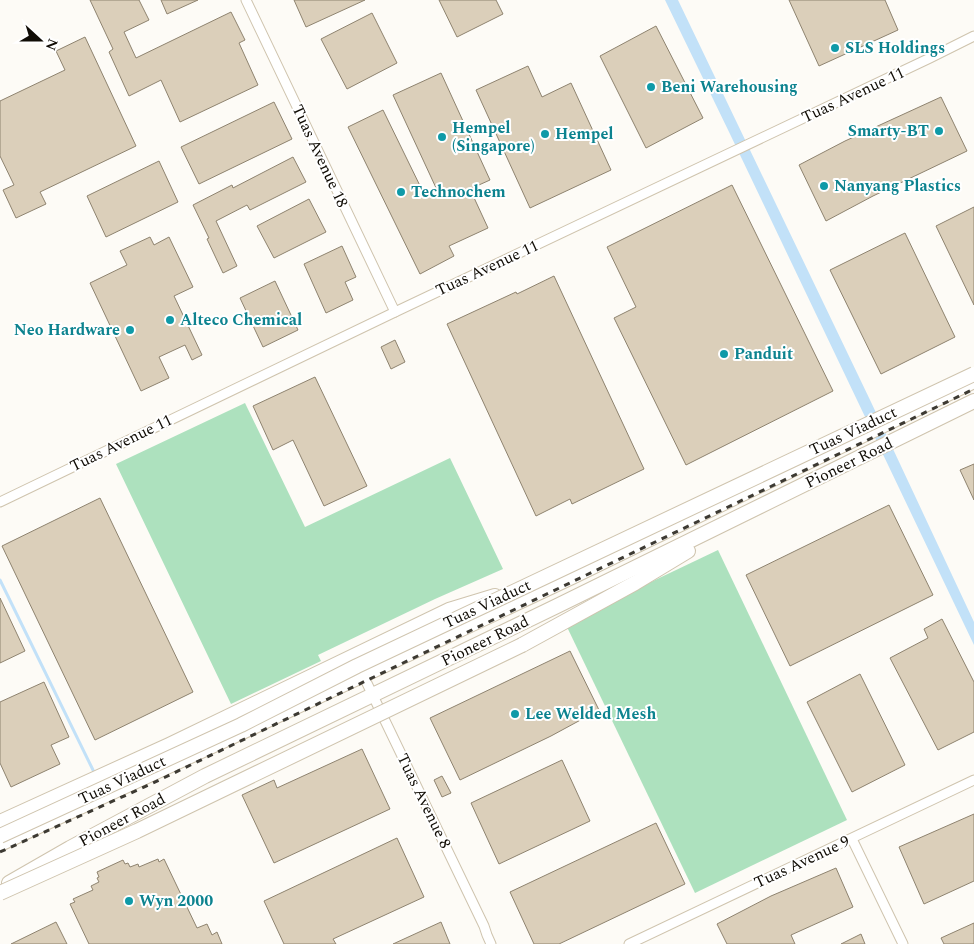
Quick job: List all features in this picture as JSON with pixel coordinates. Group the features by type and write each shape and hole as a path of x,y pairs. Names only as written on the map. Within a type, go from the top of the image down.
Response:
{"main road":[{"name":"Tuas Viaduct","path":"0,836 241,725 357,666 974,374"},
{"name":"Pioneer Road","path":"0,844 572,577 974,381"},
{"name":"Pioneer Road","path":"0,888 70,848 205,776 974,401"},
{"name":"Tuas Viaduct","path":"0,893 137,831 522,645 635,583 716,535 974,406"},
{"path":"0,822 169,745 449,610 524,588 572,577"}],"street":[{"name":"Tuas Avenue 18","path":"246,0 395,312"},
{"name":"Tuas Avenue 11","path":"0,502 974,36"},
{"name":"Tuas Avenue 8","path":"363,675 491,944"},
{"name":"Tuas Avenue 9","path":"629,944 974,780"},
{"path":"852,839 903,944"},
{"name":"Tuas Avenue 8","path":"484,926 491,933 497,944"}],"green space":[{"path":"245,403 305,527 450,458 503,569 318,655 321,661 231,704 116,464"},
{"path":"718,550 847,820 695,893 567,627 653,581"}],"water":[{"path":"665,0 678,0 871,402 974,622 974,645 730,134"}],"building":[{"path":"90,0 139,0 149,20 124,32 136,58 231,12 245,40 239,43 258,85 180,122 161,80 129,96 109,52 113,49"},
{"path":"161,0 198,0 167,14"},
{"path":"294,0 365,0 306,27"},
{"path":"439,0 496,0 503,14 457,37"},
{"name":"SLS Holdings","path":"789,0 885,0 898,30 819,66"},
{"path":"372,13 397,63 347,89 321,39"},
{"name":"Beni Warehousing","path":"656,26 703,118 646,148 600,56"},
{"path":"85,37 136,146 40,192 46,204 16,218 3,190 14,185 0,156 0,101 65,70 56,51"},
{"name":"Hempel","path":"528,66 542,97 571,83 611,170 530,208 476,90"},
{"path":"441,73 490,180 470,189 488,228 449,246 454,256 420,274 348,127 383,110 425,196 437,190 393,95"},
{"path":"941,97 967,151 826,221 799,165 845,141"},
{"path":"274,102 292,139 199,184 181,147"},
{"path":"293,157 306,182 250,210 247,205 216,221 237,266 223,273 193,205 232,185 233,188"},
{"path":"159,161 178,202 106,237 87,196"},
{"name":"Panduit","path":"732,185 833,391 686,465 614,318 636,307 607,247"},
{"path":"309,199 326,232 274,258 257,226"},
{"path":"974,207 974,305 936,226"},
{"path":"905,233 955,337 881,374 830,270"},
{"path":"150,237 154,245 169,237 193,287 174,296 202,355 192,360 185,345 159,357 169,378 141,391 90,283 127,265 120,251"},
{"path":"342,246 356,277 345,282 353,300 326,313 304,264"},
{"path":"554,276 644,469 572,504 570,499 536,516 447,324"},
{"path":"275,281 298,330 263,347 240,298"},
{"path":"395,340 405,362 391,369 381,347"},
{"path":"315,377 367,486 324,506 293,440 273,450 253,406"},
{"path":"974,464 974,500 960,470"},
{"path":"100,498 193,692 95,740 2,546"},
{"path":"889,505 933,595 790,666 746,575"},
{"path":"0,598 25,651 0,663"},
{"path":"942,619 974,682 974,732 938,750 890,658 928,638 924,629"},
{"name":"Lee Welded Mesh","path":"570,651 599,710 551,736 460,780 430,718"},
{"path":"860,674 905,765 852,792 807,702"},
{"path":"44,682 69,737 51,745 60,764 11,787 0,763 0,702"},
{"path":"362,749 390,809 274,863 242,795 274,780 277,788"},
{"path":"562,760 590,821 499,864 471,803"},
{"path":"442,776 451,793 442,797 434,780"},
{"path":"974,814 974,881 924,904 899,847"},
{"path":"656,823 685,884 559,944 534,944 510,892"},
{"path":"397,838 424,897 333,939 336,944 284,944 264,901"},
{"name":"Wyn 2000","path":"158,859 159,862 164,859 197,928 207,924 212,935 217,932 222,944 89,944 70,904 75,902 73,899 93,890 91,886 99,882 97,872 123,860 130,867 138,864 139,867"},
{"path":"836,868 853,907 791,935 795,944 727,944 717,924 771,896"},
{"path":"56,922 67,944 11,944"},
{"path":"441,922 450,944 393,944"},
{"path":"974,923 974,944 944,944 941,938"},
{"path":"861,934 865,944 841,944"}],"waterway":[{"path":"0,580 93,770"}],"railway":[{"path":"0,852 153,783 974,389"}],"place":[{"name":"SLS Holdings","path":"835,48"},
{"name":"Beni Warehousing","path":"651,87"},
{"name":"Smarty-BT","path":"939,131"},
{"name":"Hempel","path":"545,134"},
{"name":"Hempel (Singapore)","path":"442,137"},
{"name":"Nanyang Plastics","path":"824,186"},
{"name":"Technochem","path":"401,192"},
{"name":"Alteco Chemical","path":"170,320"},
{"name":"Neo Hardware","path":"130,330"},
{"name":"Panduit","path":"724,354"},
{"name":"Lee Welded Mesh","path":"515,714"},
{"name":"Wyn 2000","path":"129,901"}]}
